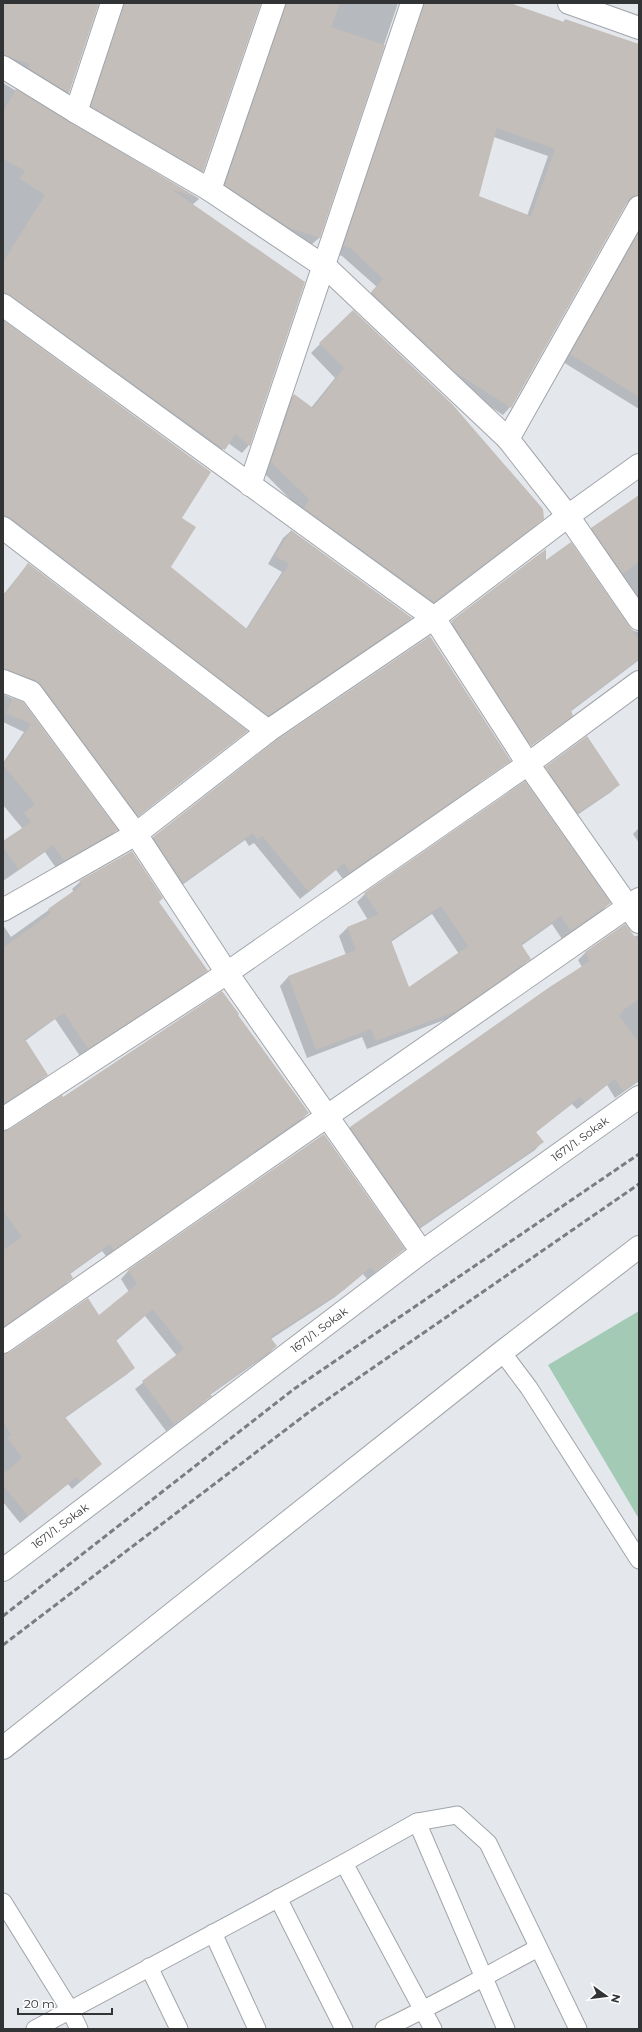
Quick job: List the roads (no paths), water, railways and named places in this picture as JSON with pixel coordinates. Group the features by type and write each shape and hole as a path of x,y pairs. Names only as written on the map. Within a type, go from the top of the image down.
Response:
{"street":[{"path":"76,112 112,3"},
{"path":"210,190 274,3"},
{"path":"250,485 412,3"},
{"path":"569,3 595,7 639,28"},
{"path":"3,67 76,112 210,190 324,266 508,439 568,516 639,619"},
{"path":"508,439 639,207"},
{"path":"3,305 434,618 528,764 635,909 329,1116 3,1342"},
{"path":"3,910 136,834 268,731 434,618 568,516 639,465"},
{"path":"3,528 268,731"},
{"path":"3,681 31,692 136,834 228,973 329,1116 422,1252"},
{"path":"3,1119 228,973 528,764 639,682"},
{"name":"1671/1. Sokak","path":"3,1570 422,1252 639,1096"},
{"path":"3,1748 502,1352 639,1247"}],"lane":[{"path":"502,1352 529,1388 639,1560"},
{"path":"35,2029 344,1863 417,1822 457,1815 488,1843 578,2029"},
{"path":"417,1822 506,2029"},
{"path":"344,1863 433,2029"},
{"path":"278,1898 344,2029"},
{"path":"3,1902 70,2010 79,2029"},
{"path":"212,1933 257,2029"},
{"path":"384,2029 424,2010 484,1976 538,1948"},
{"path":"150,1968 179,2029"}],"railway":[{"path":"3,1616 294,1389 639,1154"},
{"path":"3,1645 309,1412 639,1184"}]}
